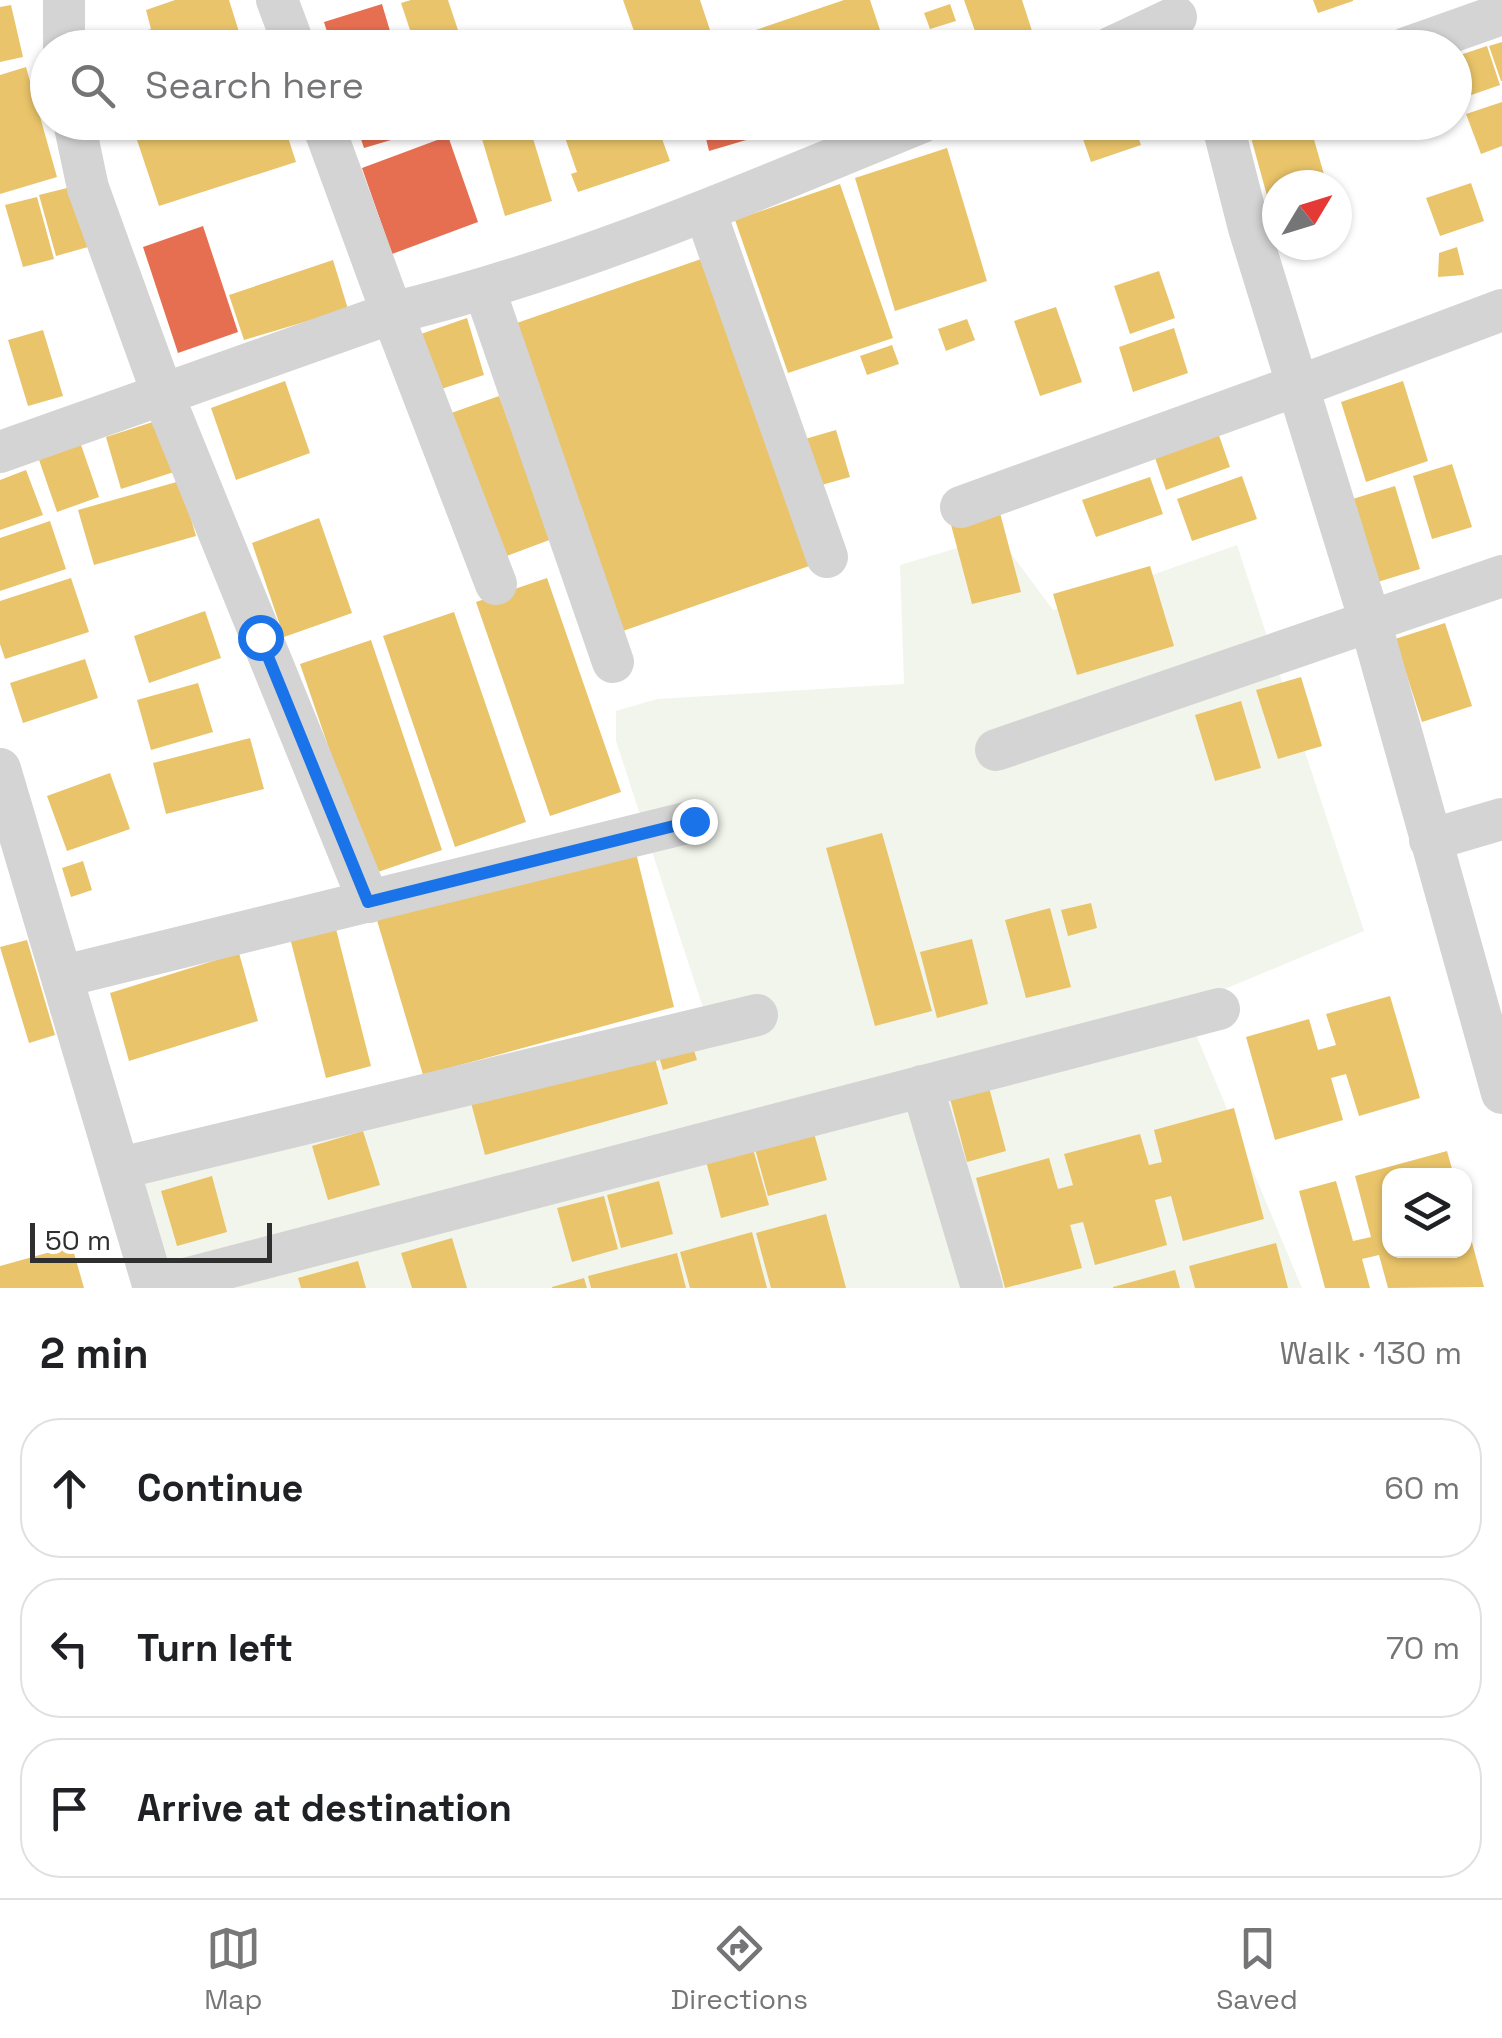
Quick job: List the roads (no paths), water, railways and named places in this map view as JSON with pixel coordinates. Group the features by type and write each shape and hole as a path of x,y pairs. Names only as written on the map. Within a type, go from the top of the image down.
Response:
{"street":[{"path":"64,0 64,30"},
{"path":"282,1 289,30"},
{"path":"1457,30 1502,14"},
{"path":"78,140 88,188 162,395 368,902"},
{"path":"329,140 496,584"},
{"path":"0,452 392,313 485,291 705,211 878,140"},
{"path":"1226,140 1286,389 1430,840 1502,1092"},
{"path":"705,211 828,558"},
{"path":"485,291 614,662"},
{"path":"961,507 1502,310"},
{"path":"996,750 1502,576"},
{"path":"0,769 154,1288 1218,1010"},
{"path":"1430,840 1502,819"},
{"path":"64,976 694,821"},
{"path":"121,1168 757,1015"},
{"path":"922,1086 982,1288"}]}
